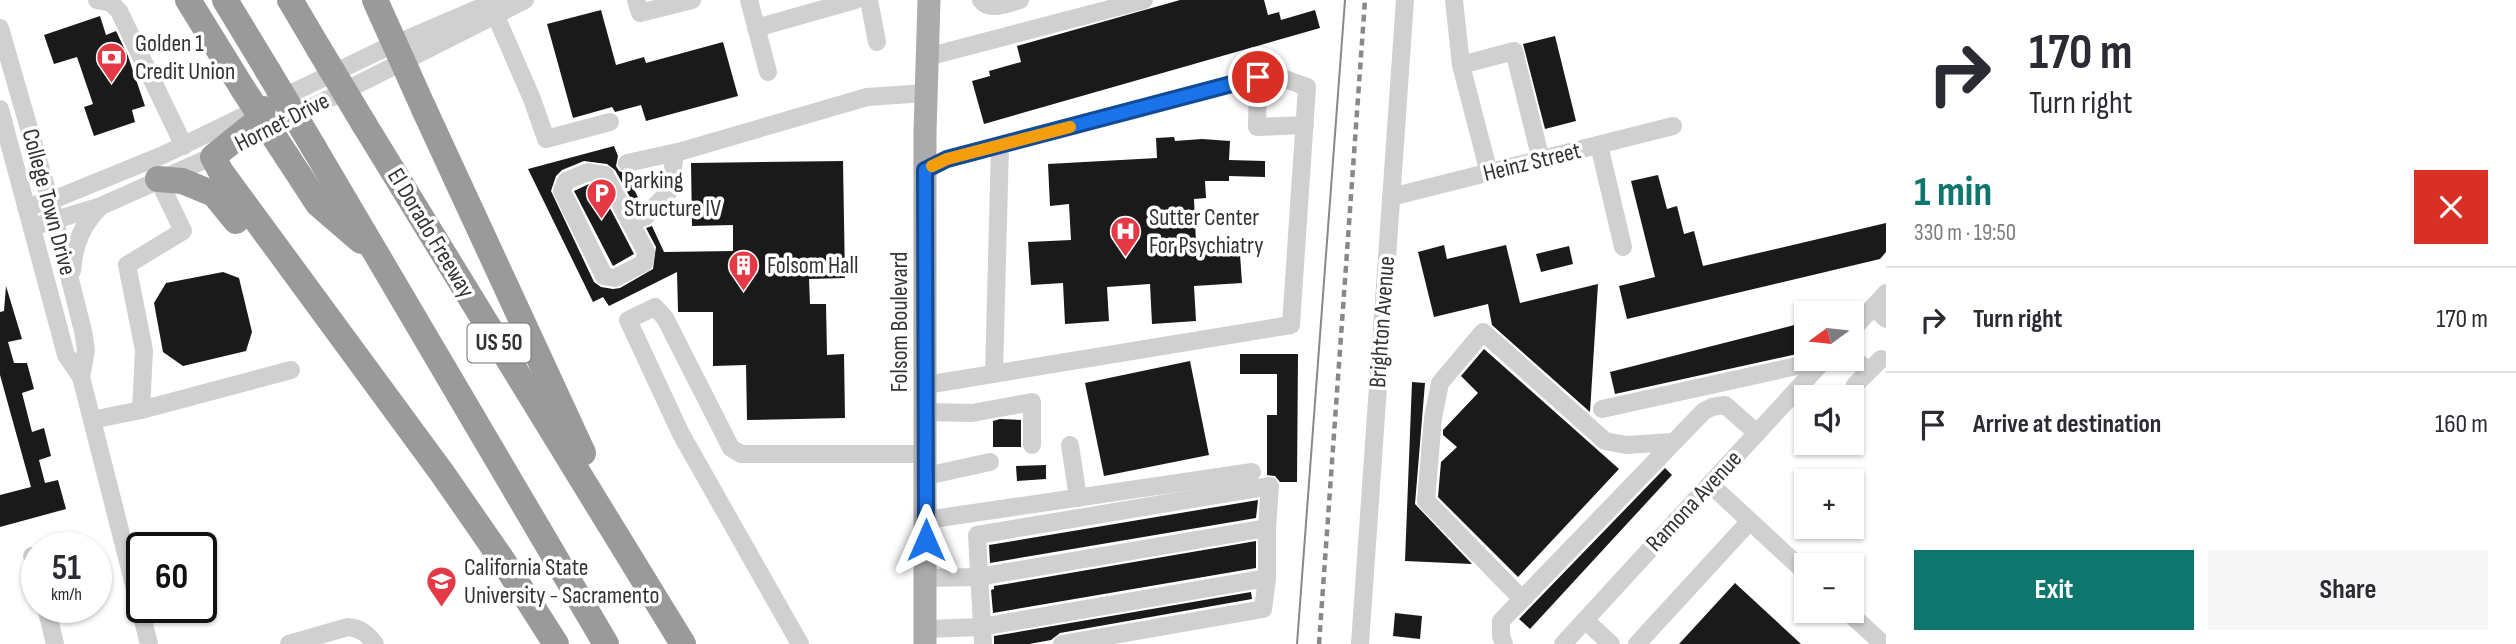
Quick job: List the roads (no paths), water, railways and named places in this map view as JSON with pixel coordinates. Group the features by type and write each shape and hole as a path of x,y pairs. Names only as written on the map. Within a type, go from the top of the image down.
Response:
{"highway":[{"path":"188,0 318,204 378,255"},
{"name":"US 50","path":"225,0 606,644"},
{"name":"El Dorado Freeway","path":"290,0 683,644"},
{"path":"375,0 634,563"},
{"path":"263,109 256,123 213,157 234,192 442,473 556,644"},
{"path":"158,179 181,181 214,194 244,231 279,253"}],"main road":[{"name":"Folsom Boulevard","path":"925,637 925,170 929,0"}],"street":[{"path":"97,0 111,3 119,11 184,146"},
{"name":"Hornet Drive","path":"26,207 50,201 184,146 379,51 497,7 524,0"},
{"path":"636,0 640,13 692,0"},
{"path":"749,0 768,72"},
{"path":"756,28 855,0"},
{"path":"869,0 877,42"},
{"path":"981,0 985,5 993,6 1020,0"},
{"path":"926,57 1144,0"},
{"name":"Brighton Avenue","path":"1360,644 1405,0"},
{"path":"1454,0 1461,65 1489,173"},
{"path":"497,7 547,139 610,122"},
{"name":"Hornet Drive","path":"32,227 102,206 213,157 497,7"},
{"name":"College Town Drive","path":"0,28 12,63 71,285 86,350 81,377"},
{"path":"1461,65 1514,51 1541,160"},
{"path":"925,170 947,159 1271,74 1307,87 1291,325 926,385"},
{"path":"1258,77 1257,127 1305,125"},
{"path":"627,163 675,153 867,97 926,93"},
{"name":"College Town Drive","path":"0,109 66,355 81,377 149,644"},
{"name":"Heinz Street","path":"1391,197 1673,126"},
{"path":"1599,145 1623,247"},
{"path":"994,374 1000,146"},
{"path":"631,223 646,216 670,190 675,153"},
{"path":"588,172 605,175 631,223 646,252 644,263 615,278 604,276 562,191 566,181 588,172"},
{"path":"141,410 145,350 127,265 183,231 158,179"},
{"path":"71,285 73,255 79,236 84,225 102,206"},
{"path":"1864,322 1879,313 1886,293"},
{"path":"800,644 681,434 628,320 655,307 665,318 731,448 741,454 926,465 990,463"},
{"path":"1522,599 1426,501 1433,418 1440,383 1483,332 1605,441 1626,445 1672,442"},
{"path":"1855,385 1874,365 1864,362"},
{"path":"1602,409 1794,366"},
{"path":"92,420 141,410 290,370"},
{"name":"Ramona Avenue","path":"1563,644 1814,371"},
{"path":"926,412 972,412 1032,402 1032,445"},
{"path":"1504,644 1501,621 1704,411 1725,405 1757,433"},
{"path":"1070,445 1077,498"},
{"path":"926,520 1252,472"},
{"path":"1710,484 1794,562"},
{"path":"982,635 977,535 1270,486 1267,578 1263,609 1062,644"},
{"path":"1637,644 1750,521"},
{"path":"926,578 978,577 1267,528"},
{"path":"925,637 982,635 1267,578"},
{"path":"1585,620 1611,644"},
{"path":"50,623 55,644"},
{"path":"1861,623 1883,641"},
{"path":"289,644 348,627 367,634 375,644"}],"tram line":[{"path":"1297,644 1345,0"}],"railway":[{"path":"1319,644 1365,0"}],"place":[{"name":"Golden 1 Credit Union","path":"112,84"},
{"name":"Parking Structure IV","path":"601,221"},
{"name":"Sutter Center For Psychiatry","path":"1126,258"},
{"name":"Folsom Hall","path":"744,292"},
{"name":"California State University - Sacramento","path":"441,608"}]}
